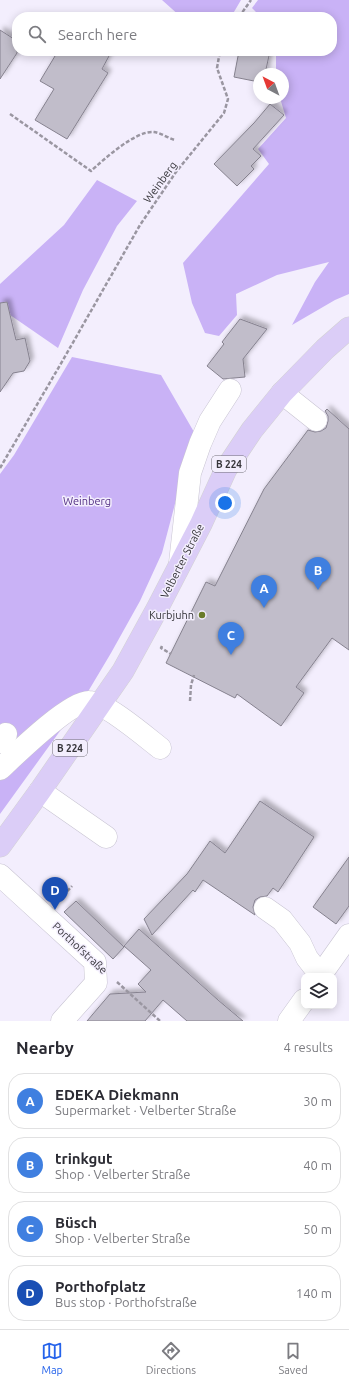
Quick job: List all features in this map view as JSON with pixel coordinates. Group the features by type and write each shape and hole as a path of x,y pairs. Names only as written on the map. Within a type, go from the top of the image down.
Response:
{"main road":[{"name":"Velberter Straße","path":"0,846 101,705 123,671 201,524 226,469 252,430 282,392 325,349 349,328"}],"street":[{"path":"180,564 190,473 210,421 230,390"},
{"path":"282,392 316,420"},
{"path":"0,769 44,728 75,707 88,702 101,705 160,748"},
{"path":"40,791 106,837"},
{"name":"Porthofstraße","path":"0,875 94,962"},
{"path":"265,908 282,920 300,943 307,958 319,973"},
{"path":"323,973 349,935"},
{"path":"62,1021 96,983 94,962"},
{"path":"289,1021 301,1004"}],"path":[{"path":"242,12 251,0"},
{"name":"Weinberg","path":"0,468 140,224 176,172 224,113 228,99 217,68 219,56"},
{"path":"10,114 91,171 107,156 141,134 154,132 174,140"},
{"path":"190,701 191,685 194,675"},
{"path":"58,901 72,886"},
{"name":"Porthofstraße","path":"94,962 160,1021"}],"green space":[{"path":"162,0 241,0 234,12 175,12"},
{"path":"258,0 349,0 349,294 335,300 292,325 315,282 329,262 277,275 236,294 237,315 219,336 205,333 192,303 183,263 269,164 258,149 286,118 282,104 289,104 289,68 276,68 276,56 337,56 337,12 256,12 252,8"},
{"path":"97,180 137,201 117,226 83,290 58,348 0,308 0,284 64,225"},
{"name":"Weinberg","path":"72,357 161,375 194,432 162,553 140,601 86,695 0,814 0,474 14,455"}],"building":[{"path":"0,30 12,38 12,56 15,56 0,79"},
{"path":"55,56 109,56 102,69 108,73 67,139 35,120 54,89 40,81"},
{"path":"238,56 269,56 266,68 253,68 253,81 234,77"},
{"path":"270,104 284,115 253,149 261,156 251,166 254,169 237,186 214,164 254,123"},
{"path":"7,302 16,340 25,338 30,361 24,371 13,373 0,392 0,303"},
{"path":"240,319 267,329 243,359 245,377 223,379 207,366 224,344 222,342"},
{"path":"327,409 349,429 349,650 332,638 296,687 304,693 281,726 237,694 235,698 166,663 206,582 215,586 264,489 308,430 315,432 326,428 328,416 325,411"},
{"path":"260,801 314,837 278,892 273,888 267,896 260,897 255,900 253,907 255,915 203,880 195,892 193,890 152,935 144,919 187,874 210,841 225,853"},
{"path":"349,857 349,906 336,924 313,907"},
{"path":"76,901 124,947 113,959 64,912"},
{"path":"139,929 243,1021 187,1021 163,1000 145,1021 87,1021 110,994 146,992 138,984 151,970 124,946"}],"place":[{"name":"trinkgut","path":"318,590"},
{"name":"EDEKA Diekmann","path":"264,608"},
{"name":"Kurbjuhn","path":"202,615"},
{"name":"Büsch","path":"231,655"},
{"name":"Porthofplatz","path":"55,910"}]}
